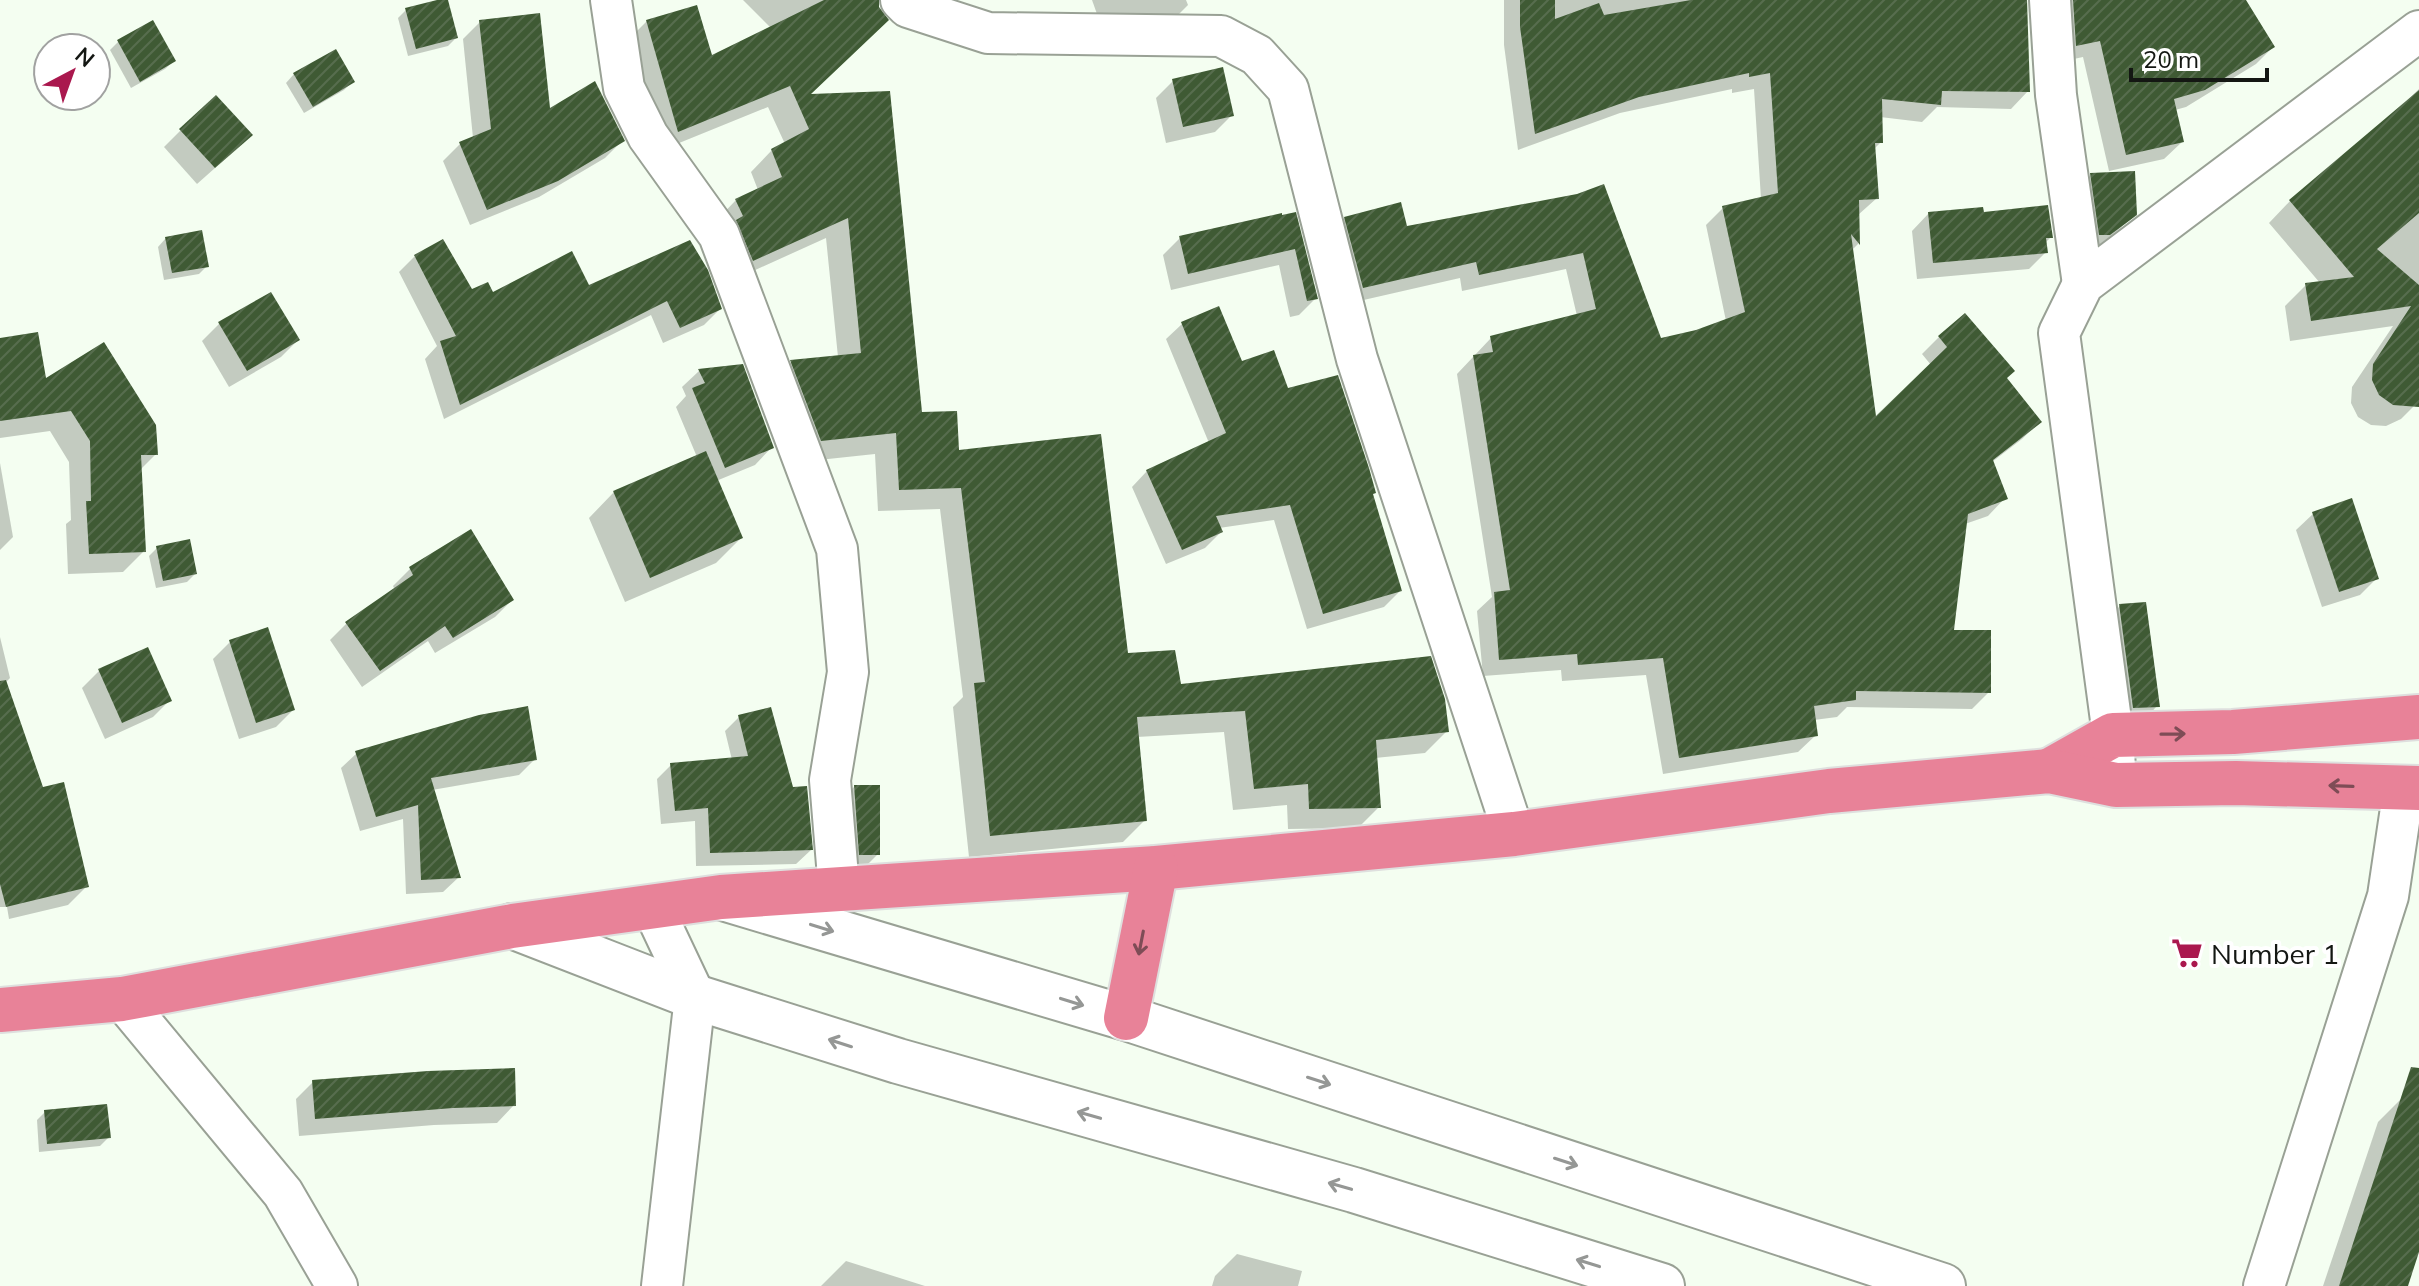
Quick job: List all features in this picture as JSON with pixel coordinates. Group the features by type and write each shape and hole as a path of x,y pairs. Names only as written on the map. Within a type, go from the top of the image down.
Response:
{"highway":[{"path":"2049,771 2113,735 2233,732 2419,717"},
{"path":"0,1010 122,999 512,926 721,897 1156,868 1514,834 1829,791 2049,771 2116,785 2236,783 2412,788"},
{"path":"1126,1018 1156,868"}],"street":[{"path":"611,0 624,88 648,136 719,235 837,549 848,672 830,780 839,889"},
{"path":"901,0 908,7 988,33 1221,36 1257,55 1288,89 1357,359 1514,834"},
{"path":"2050,0 2056,95 2083,284"},
{"path":"2116,785 2113,735 2059,333 2083,284 2419,31"},
{"path":"2264,1286 2388,896 2412,788"},
{"path":"721,897 1126,1018 1943,1286"},
{"path":"652,906 695,997 662,1286"},
{"path":"512,926 695,997 898,1061 1354,1190 1662,1286"},
{"path":"122,999 283,1193 337,1286"}],"building":[{"path":"448,0 458,38 416,49 405,8"},
{"path":"824,0 879,0 879,7 889,20 811,94 890,91 922,412 957,411 959,450 1101,434 1128,653 1175,650 1181,684 1431,656 1445,699 1449,732 1376,740 1381,808 1309,809 1308,784 1254,789 1245,711 1137,717 1147,821 990,836 974,683 985,682 961,488 899,490 896,433 821,441 790,360 861,353 848,218 753,261 736,220 743,216 735,199 782,177 771,149 809,129 790,86 678,132 646,20 697,5 712,55"},
{"path":"1520,0 1555,0 1555,19 1599,3 1604,15 1691,0 2027,0 2030,92 1942,91 1941,105 1882,99 1883,143 1875,143 1879,199 1859,200 1860,245 1851,234 1876,416 1947,347 1938,336 1965,313 2015,371 2007,378 2042,422 1993,460 2008,499 1968,514 1954,630 1991,630 1991,693 1856,691 1856,700 1814,706 1818,736 1679,758 1663,658 1578,665 1577,654 1499,660 1494,592 1510,590 1473,355 1493,352 1490,336 1596,309 1583,253 1479,275 1476,262 1363,288 1344,217 1401,202 1407,226 1577,194 1604,184 1661,338 1696,330 1745,312 1722,206 1778,193 1770,73 1749,77 1749,73 1639,97 1535,134 1520,27"},
{"path":"2073,0 2246,0 2275,47 2205,90 2174,99 2184,142 2126,155 2100,41 2076,46"},
{"path":"540,13 550,108 595,81 625,141 558,181 487,210 459,142 491,129 479,20"},
{"path":"153,20 176,61 140,82 117,40"},
{"path":"336,49 355,82 313,107 293,73"},
{"path":"1223,67 1234,116 1183,127 1172,79"},
{"path":"2419,90 2419,213 2377,249 2419,285 2419,407 2393,405 2379,395 2372,380 2373,364 2411,306 2311,321 2305,283 2354,277 2289,200"},
{"path":"216,95 253,135 215,168 179,129"},
{"path":"2135,171 2137,215 2110,235 2099,235 2090,173"},
{"path":"2048,205 2053,238 2046,238 2048,253 1933,263 1928,212 1983,207 1984,212"},
{"path":"1296,212 1318,299 1307,301 1295,249 1188,274 1179,236"},
{"path":"202,230 209,267 172,273 165,237"},
{"path":"443,239 472,289 488,282 493,292 572,251 589,285 690,240 708,270 722,309 680,328 667,301 460,405 440,341 456,336 414,255"},
{"path":"271,292 300,340 247,371 218,322"},
{"path":"1219,306 1242,361 1274,350 1288,388 1338,375 1369,468 1376,493 1373,494 1402,591 1323,614 1290,505 1216,516 1223,532 1182,550 1146,470 1226,433 1181,322"},
{"path":"38,332 46,378 104,342 156,425 158,455 141,455 146,552 89,554 86,501 91,501 90,441 71,411 0,421 0,338"},
{"path":"743,364 774,448 725,468 692,388 705,383 698,369"},
{"path":"706,451 743,538 650,578 613,491"},
{"path":"2352,498 2379,579 2339,592 2312,512"},
{"path":"471,529 514,600 453,638 445,626 380,671 345,622 413,575 409,567"},
{"path":"190,539 197,574 163,581 156,546"},
{"path":"2146,602 2160,707 2133,708 2119,604"},
{"path":"268,627 295,710 256,723 229,640"},
{"path":"148,647 172,701 122,723 98,669"},
{"path":"6,680 43,787 64,782 89,887 6,907 0,884 0,681"},
{"path":"528,706 537,760 431,778 461,878 421,880 418,805 376,817 355,751 479,715"},
{"path":"771,707 793,787 807,786 813,850 710,853 708,808 675,811 670,763 748,756 738,715"},
{"path":"854,785 880,785 880,855 859,855"},
{"path":"2411,1067 2419,1068 2419,1252 2408,1286 2339,1286"},
{"path":"515,1068 516,1106 315,1119 312,1080"},
{"path":"107,1104 111,1138 47,1144 44,1110"}],"place":[{"name":"Number 1","path":"2187,953"}]}
